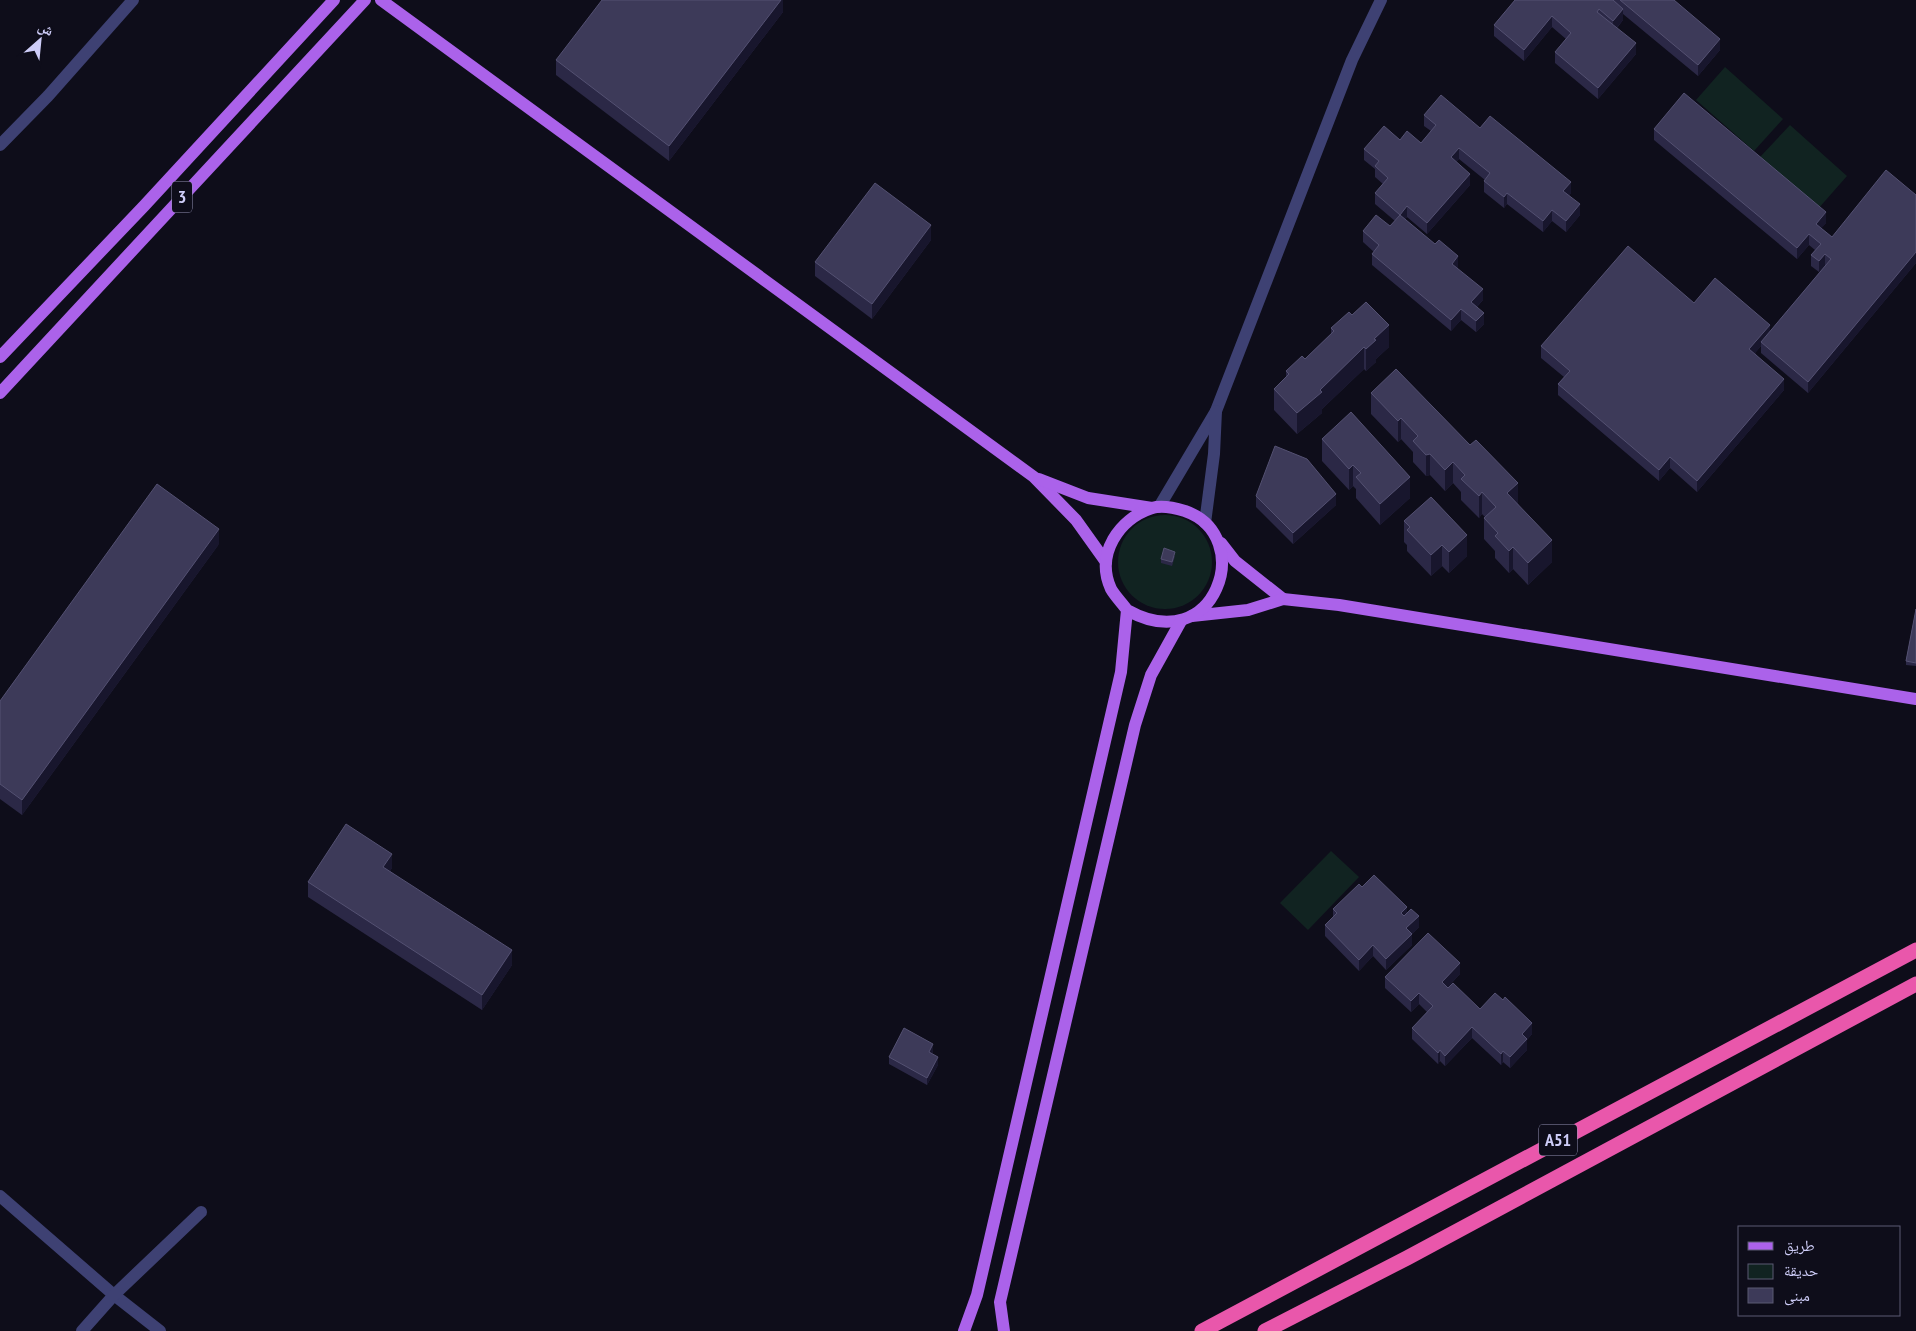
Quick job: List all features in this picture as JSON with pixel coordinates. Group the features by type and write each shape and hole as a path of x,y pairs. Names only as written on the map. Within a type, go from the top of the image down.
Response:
{"highway":[{"name":"A51","path":"1202,1331 1916,950"},
{"name":"A51","path":"1265,1331 1408,1258 1916,984"}],"main road":[{"name":"3","path":"0,357 334,0"},
{"name":"3","path":"0,393 365,0"},
{"path":"381,0 1034,477 1076,520 1106,562 1111,588 1128,610 1144,619 1162,623 1248,610 1283,599 1339,605 1916,698"},
{"path":"240,101 256,118"},
{"path":"1034,477 1088,498 1183,510 1205,523 1235,561 1283,599"},
{"path":"1106,562 1113,538 1129,518 1156,507"},
{"path":"1004,1331 1000,1302 1135,725 1152,675 1186,619 1210,601 1221,580 1222,556 1214,534"},
{"path":"964,1331 977,1295 1121,672 1128,610"}],"street":[{"path":"0,145 48,96 133,0"},
{"path":"1156,507 1216,411 1352,60 1381,0"},
{"path":"1205,523 1214,454 1216,411"},
{"path":"0,1196 114,1295 160,1331"},
{"path":"82,1331 114,1295 201,1212"}],"green space":[{"path":"1725,67 1783,119 1754,151 1696,100"},
{"path":"1790,125 1847,176 1818,209 1760,157"},
{"path":"1165,515 1183,518 1198,529 1209,544 1212,562 1209,580 1198,595 1183,606 1165,609 1147,606 1132,595 1121,580 1118,562 1121,544 1132,529 1147,518"},
{"path":"1331,851 1359,877 1308,930 1280,903"}],"building":[{"path":"602,0 781,0 669,146 556,60"},
{"path":"1515,0 1613,0 1623,9 1613,21 1599,9 1597,12 1636,43 1598,88 1555,52 1571,33 1552,16 1524,50 1494,25"},
{"path":"1620,0 1674,0 1720,39 1698,65"},
{"path":"1684,93 1826,212 1816,224 1832,237 1886,170 1916,195 1916,252 1808,382 1761,342 1831,259 1825,254 1819,261 1811,255 1821,244 1809,234 1797,248 1654,129"},
{"path":"1441,95 1480,128 1490,116 1571,182 1563,191 1580,204 1566,221 1552,210 1543,221 1507,193 1504,197 1484,181 1490,173 1459,148 1451,157 1470,174 1427,223 1407,206 1400,215 1375,193 1388,178 1375,166 1379,161 1364,149 1384,126 1400,140 1407,131 1421,143 1436,125 1424,115"},
{"path":"875,183 931,225 872,304 815,262"},
{"path":"1376,215 1390,226 1400,215 1435,244 1439,240 1458,256 1452,264 1483,289 1471,302 1484,313 1476,321 1461,309 1451,320 1372,254 1379,245 1363,231"},
{"path":"1628,246 1694,303 1715,278 1770,325 1749,349 1784,379 1697,481 1670,457 1659,470 1558,384 1570,371 1541,346"},
{"path":"1366,302 1389,325 1374,339 1376,340 1366,349 1364,347 1320,390 1322,392 1297,413 1274,389 1289,374 1286,371 1302,356 1305,359 1334,331 1331,328 1349,312 1352,315"},
{"path":"1396,369 1470,445 1476,440 1518,483 1507,493 1552,540 1528,563 1513,547 1509,551 1495,536 1498,533 1484,518 1496,507 1482,492 1479,496 1461,479 1465,475 1453,462 1445,470 1430,454 1426,455 1413,441 1418,436 1401,418 1398,421 1371,393"},
{"path":"1351,412 1410,477 1380,504 1356,477 1361,473 1353,465 1349,469 1322,439"},
{"path":"1275,446 1307,459 1336,494 1293,533 1256,496"},
{"path":"157,484 219,529 22,800 0,784 0,701"},
{"path":"1431,497 1467,535 1449,552 1442,545 1431,555 1407,530 1410,527 1404,521"},
{"path":"1164,548 1175,552 1172,562 1161,559"},
{"path":"1916,609 1916,663 1906,661"},
{"path":"346,824 392,854 383,867 512,950 482,995 308,882"},
{"path":"1374,875 1407,907 1401,913 1404,916 1411,909 1419,916 1406,928 1412,934 1386,959 1373,945 1359,960 1325,925 1337,913 1333,909 1359,884 1362,887"},
{"path":"1428,933 1460,963 1442,982 1448,988 1453,983 1480,1009 1495,993 1503,1000 1505,997 1532,1023 1522,1034 1527,1039 1510,1057 1503,1051 1501,1054 1472,1027 1445,1056 1440,1050 1438,1053 1412,1028 1433,1006 1419,993 1411,1001 1385,977"},
{"path":"904,1028 933,1044 929,1052 938,1057 927,1078 889,1057"}]}
